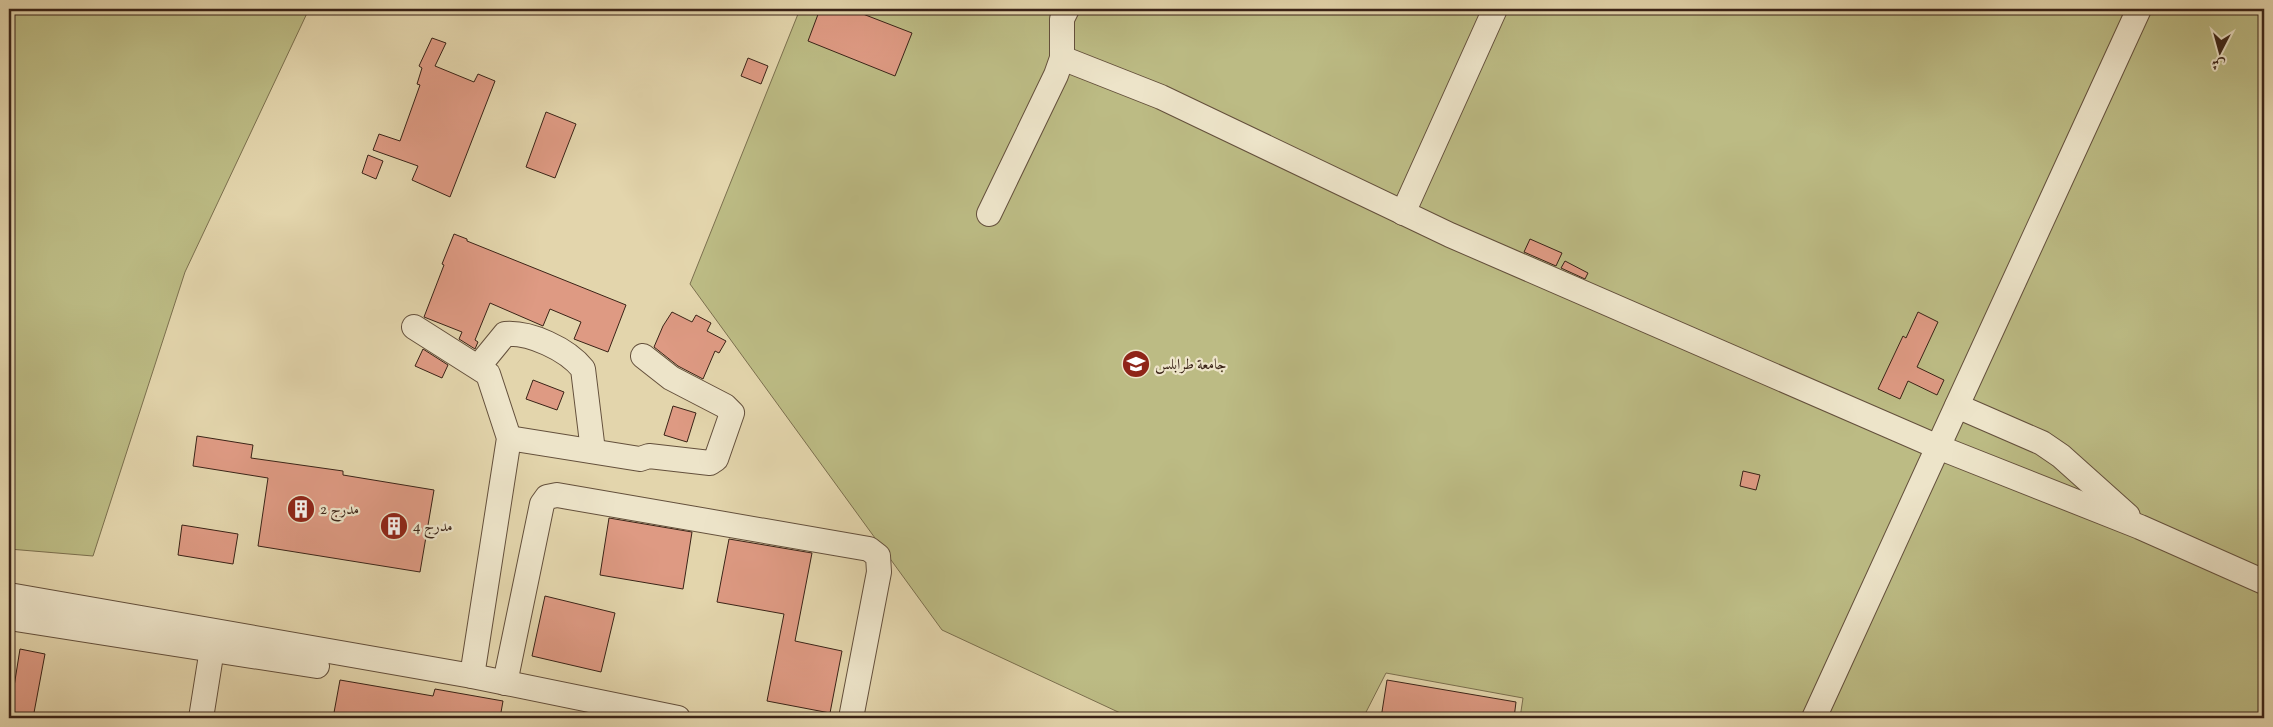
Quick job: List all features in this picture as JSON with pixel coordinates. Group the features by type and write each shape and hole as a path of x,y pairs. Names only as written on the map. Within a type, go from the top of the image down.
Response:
{"street":[{"path":"989,214 1062,58 1062,19 1067,9"},
{"path":"1403,213 1444,119 1473,62 1496,9"},
{"path":"1814,718 2140,9"},
{"path":"1062,58 1161,97 1403,213 1771,376 1870,416 1938,447 2140,527 2264,582"},
{"path":"414,327 488,374 509,438 472,676"},
{"path":"478,366 505,334 519,333 564,352 575,359 583,369 594,451"},
{"path":"509,438 640,459 649,456 710,463 716,459 732,413 725,406 671,378 643,356"},
{"path":"1957,406 2042,442 2061,456 2140,527"},
{"path":"505,683 542,504 547,497 556,495 869,549 878,556 879,572 851,718"},
{"path":"9,596 472,676 678,718"},
{"path":"9,618 452,688 599,718"},
{"path":"201,718 212,649"}],"shaded area":[{"path":"9,9 309,9 185,272 93,556 9,549"},
{"name":"جامعة طرابلس","path":"800,9 2264,9 2264,718 1520,718 1523,698 1386,673 1363,718 1216,718 1192,713 1179,718 1131,718 942,630 690,284"}],"building":[{"path":"820,9 850,9 912,33 895,76 808,41"},
{"path":"432,38 446,43 435,66 474,82 478,74 495,81 450,197 412,180 418,166 373,150 379,134 400,141 420,85 417,84 422,68 419,66"},
{"path":"748,58 768,66 761,84 741,76"},
{"path":"546,112 576,124 555,178 526,167"},
{"path":"368,155 383,161 376,179 362,173"},
{"path":"454,234 467,239 467,241 626,305 608,352 574,339 581,322 550,309 543,326 490,303 475,340 478,342 475,349 459,339 462,332 424,317"},
{"path":"1530,239 1562,253 1556,266 1524,252"},
{"path":"1565,261 1588,273 1585,279 1561,268"},
{"path":"672,312 692,322 696,315 711,323 707,331 726,341 719,353 715,351 703,379 678,366 654,347 663,326"},
{"path":"1918,312 1938,322 1917,367 1944,380 1937,395 1908,381 1900,399 1878,389 1903,336 1906,338"},
{"path":"423,349 448,365 442,378 415,366"},
{"path":"533,380 564,392 557,410 526,399"},
{"path":"673,406 696,413 687,442 664,435"},
{"path":"197,436 253,445 251,458 343,471 343,475 434,490 420,572 258,546 268,478 193,466"},
{"path":"1743,471 1760,475 1756,490 1740,486"},
{"path":"609,518 692,532 683,589 600,575"},
{"path":"182,525 238,534 233,564 178,555"},
{"path":"729,539 812,553 795,641 842,651 830,713 767,701 784,614 717,602"},
{"path":"545,596 615,613 601,672 532,656"},
{"path":"20,649 45,654 33,718 9,718"},
{"path":"340,680 433,696 435,689 503,701 500,718 333,718"},
{"path":"1387,680 1516,702 1514,718 1381,718"}],"place":[{"name":"جامعة طرابلس","path":"1136,364"},
{"name":"مدرج 2","path":"301,509"},
{"name":"مدرج 4","path":"394,526"}]}
